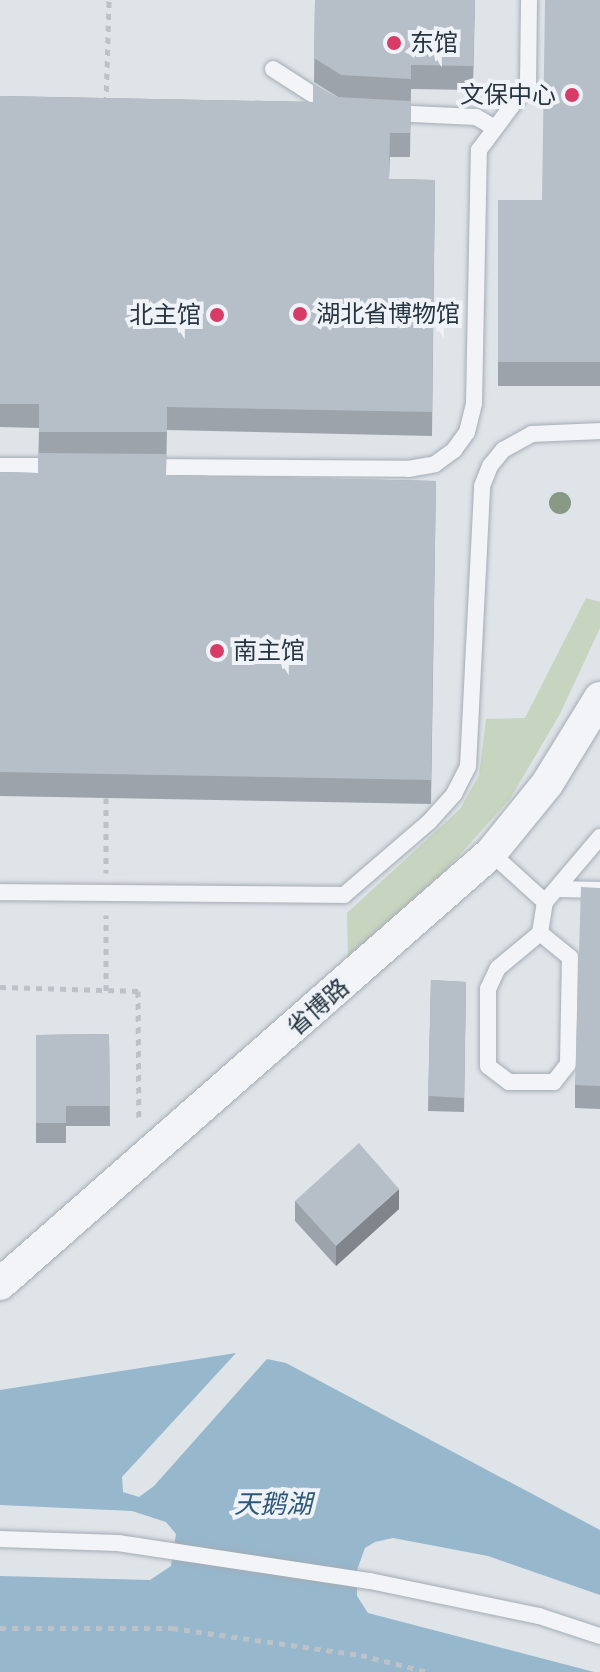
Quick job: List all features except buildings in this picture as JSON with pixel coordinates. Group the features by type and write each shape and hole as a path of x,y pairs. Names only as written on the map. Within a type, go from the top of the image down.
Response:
{"street":[{"name":"省博路","path":"0,1284 491,853 547,784 600,698"}],"lane":[{"path":"124,467 408,469 445,458 473,417 478,161 493,127 528,84 529,0"},
{"path":"273,69 346,112"},
{"path":"375,113 476,117 493,127"},
{"path":"0,892 344,895 429,822 454,794 468,766 482,486 490,466 503,450 532,434 600,431"},
{"path":"0,466 81,466"},
{"path":"540,933 570,957 568,1064 554,1082 509,1082 488,1066 488,989 498,968 540,933 545,902 600,837"},
{"path":"491,853 545,902"},
{"path":"558,889 600,890"},
{"path":"0,1539 118,1543 370,1581 539,1616 600,1636"}],"path":[{"path":"106,109 109,0"},
{"path":"0,987 138,991 138,1163"},
{"path":"0,1628 172,1628 361,1655 428,1672"}],"green space":[{"path":"586,598 600,602 600,628 560,714 510,799 444,872 348,958 347,913 460,809 479,775 486,719 525,718"}],"water":[{"name":"天鹅湖","path":"236,1353 122,1477 123,1492 139,1497 154,1486 267,1359 286,1363 600,1530 600,1595 488,1556 393,1538 375,1542 365,1548 357,1570 357,1596 368,1613 594,1672 0,1672 0,1576 150,1580 171,1566 176,1534 166,1522 132,1511 0,1505 0,1390"}],"place":[{"name":"东馆","path":"394,43"},
{"name":"文保中心","path":"572,95"},
{"name":"湖北省博物馆","path":"300,314"},
{"name":"北主馆","path":"217,315"},
{"name":"南主馆","path":"217,651"}]}
